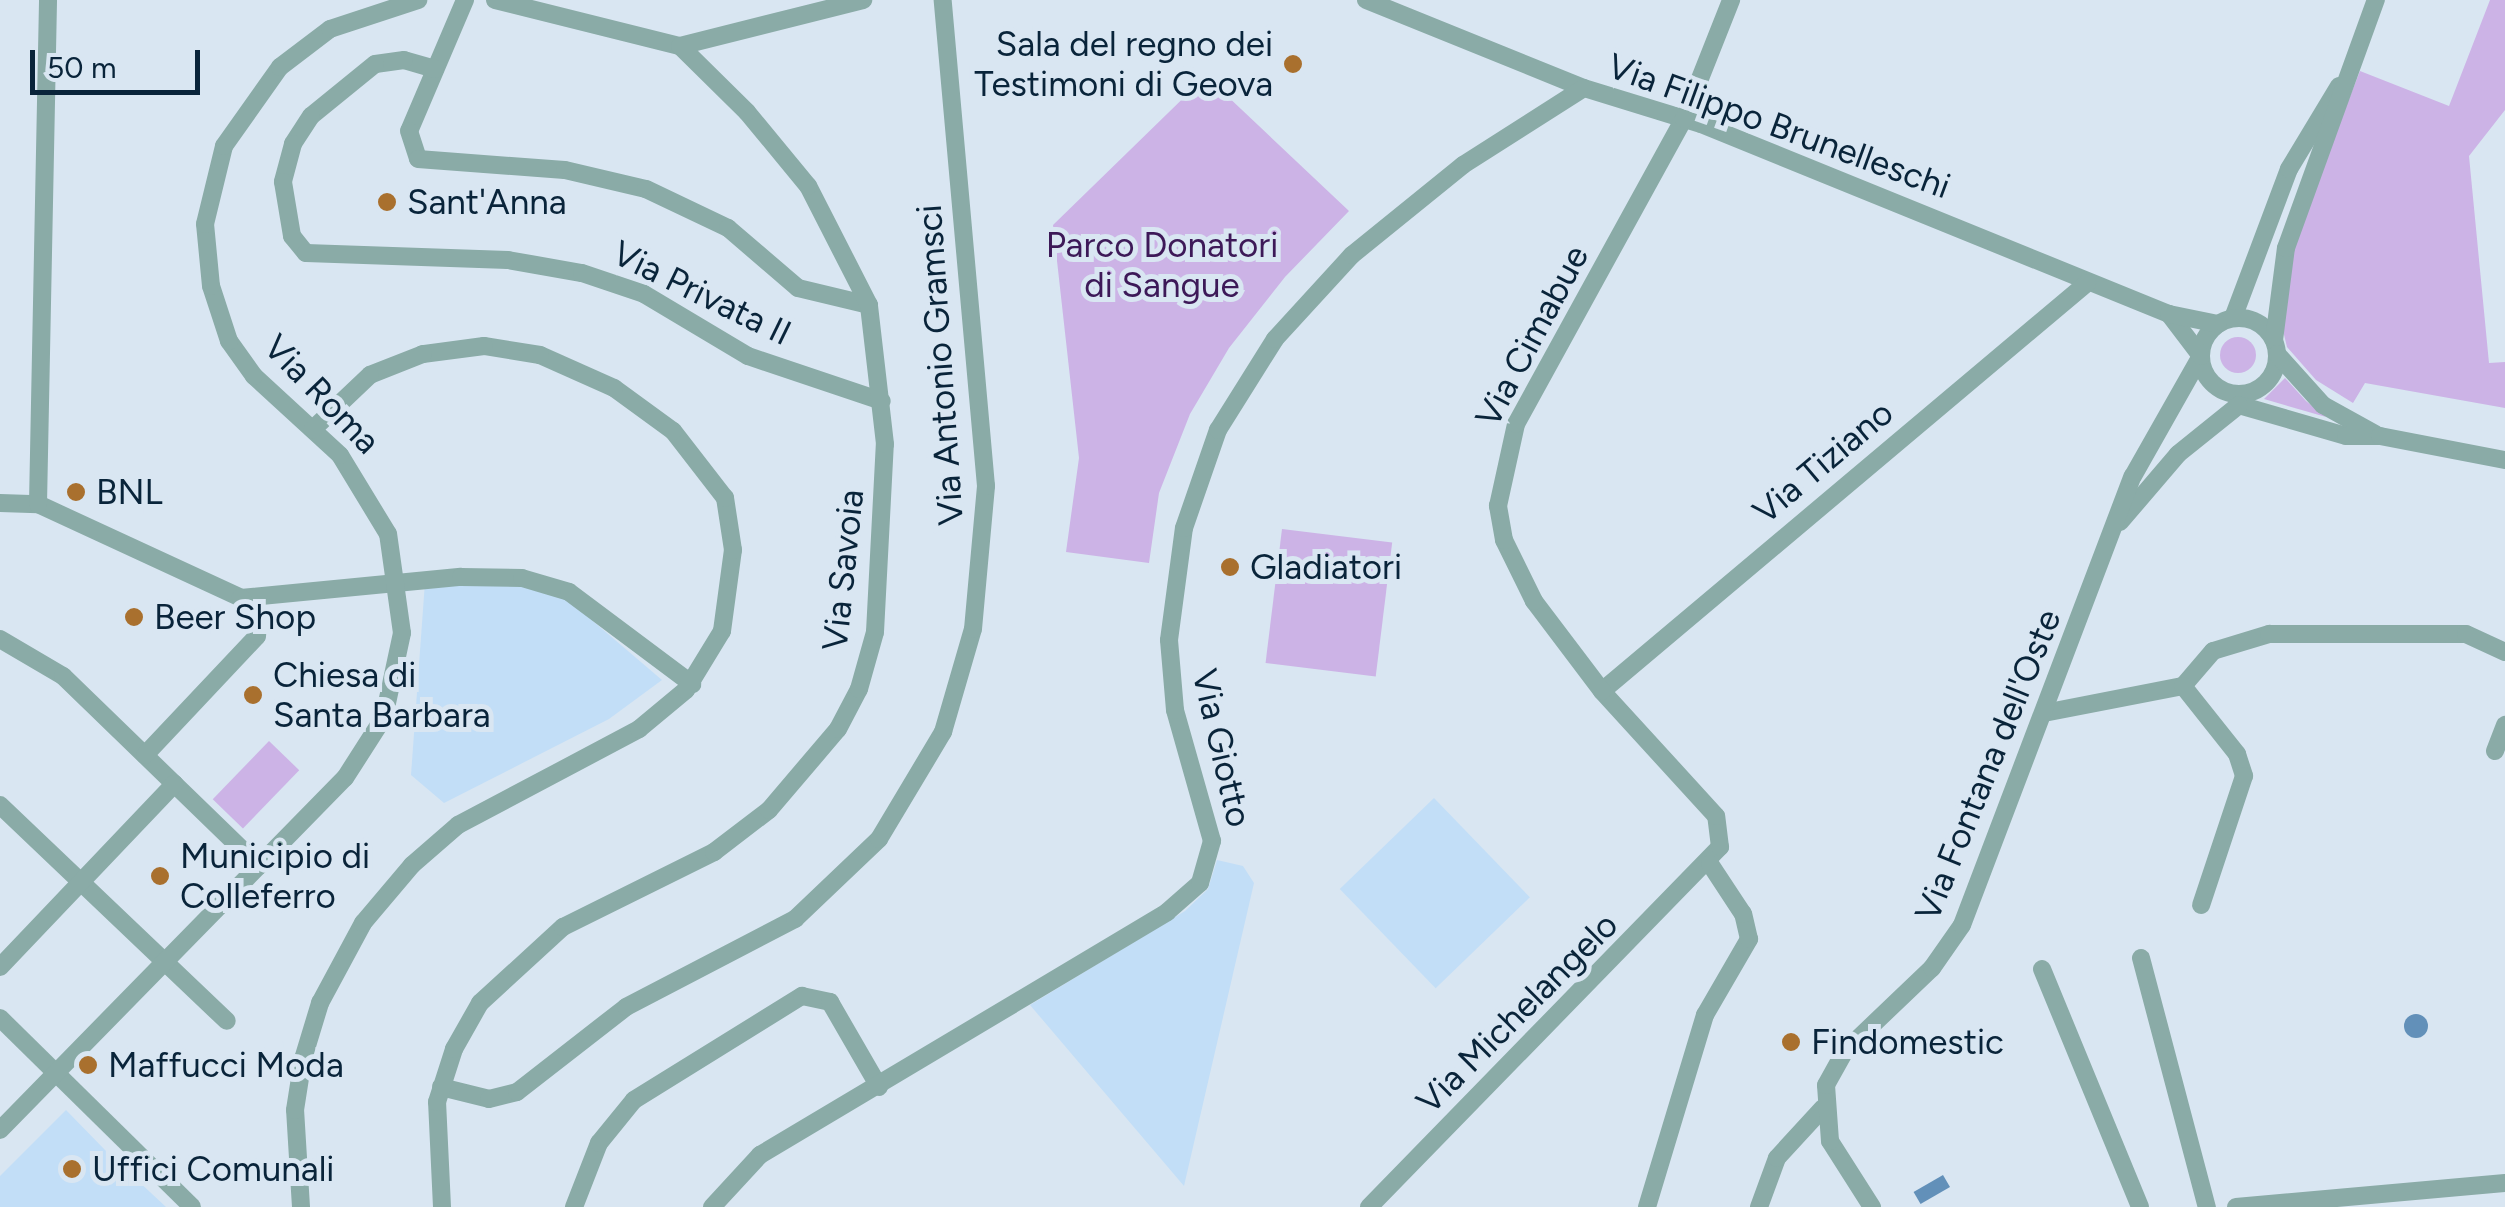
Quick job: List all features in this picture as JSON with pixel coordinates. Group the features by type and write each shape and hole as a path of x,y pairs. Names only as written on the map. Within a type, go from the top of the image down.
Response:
{"street":[{"path":"38,504 48,0"},
{"name":"Via Roma","path":"400,581 374,504 313,429 254,376 223,329 205,239 212,178 244,111 296,53 346,20 418,0"},
{"path":"465,0 407,137 423,162 537,167 626,183 728,228 798,288 869,306"},
{"path":"495,0 680,46 864,0"},
{"name":"Via Antonio Gramsci","path":"441,1087 489,1099 517,1092 626,1007 795,919 878,839 943,732 973,629 986,486 943,0"},
{"name":"Via Filippo Brunelleschi","path":"1366,0 1584,88 1684,118 2169,314 2226,321"},
{"name":"Via Cimabue","path":"1710,864 1722,836 1716,816 1602,691 1516,569 1500,522 1500,479 1524,408 1684,118 1732,0"},
{"path":"2239,400 2262,386 2276,347 2282,260 2376,0"},
{"name":"Via Savoia","path":"442,1207 435,1124 441,1087 470,1017 516,964 574,921 737,836 790,790 838,728 866,670 880,602 882,402 869,306 808,186 748,112 680,46"},
{"name":"Via Privata II","path":"434,68 404,60 374,64 311,116 284,175 292,236 311,255 508,260 582,273 658,301 748,356 882,402"},
{"path":"2201,356 2226,321 2289,169 2345,77"},
{"name":"Via Giotto","path":"712,1207 752,1160 1167,912 1200,883 1212,841 1175,710 1169,640 1184,528 1218,430 1275,339 1352,255 1463,165 1584,88"},
{"name":"Via Tiziano","path":"1602,691 2087,283"},
{"path":"2169,314 2201,356 2208,378 2239,400 2346,436 2380,436 2505,460"},
{"path":"2226,321 2257,322 2324,405 2380,436"},
{"path":"301,1207 294,1120 303,1059 329,981 376,905 458,825 639,729 692,684 725,620 732,521 725,498 696,456 639,404 540,355 471,346 423,354 370,375 313,429"},
{"name":"Via Fontana dell'Oste","path":"1760,1207 1777,1158 1823,1108 1826,1085 1844,1052 1932,968 1962,925 2120,522 2132,476 2201,356"},
{"name":"Via Fontana dell'Oste","path":"2120,522 2184,447 2239,400"},
{"path":"0,502 38,504 241,598 259,616 257,636 145,755"},
{"path":"241,598 482,576 569,592 692,684"},
{"path":"0,1130 259,866 373,742 398,662 400,581"},
{"path":"2044,713 2183,686 2212,651 2269,634 2473,635 2505,652"},
{"path":"0,639 63,676 259,866"},
{"path":"2183,686 2237,754 2244,776 2200,905"},
{"path":"2495,751 2505,725"},
{"path":"0,967 174,784"},
{"path":"0,805 227,1021"},
{"path":"1646,1207 1705,1016 1749,939 1743,914 1710,864"},
{"name":"Via Michelangelo","path":"1369,1207 1710,864"},
{"path":"2141,958 2207,1207"},
{"path":"2042,969 2140,1207"},
{"path":"574,1207 599,1143 634,1100 802,996 830,1002 879,1087"},
{"path":"0,1018 192,1207"},
{"path":"1823,1108 1830,1141 1872,1207"},
{"path":"2236,1207 2505,1183"}],"shaded area":[{"path":"425,582 519,585 567,599 662,680 609,719 444,803 411,775"},
{"path":"1434,798 1530,897 1436,988 1340,889"},
{"path":"1217,860 1243,866 1254,883 1184,1186 1030,1005 1185,911 1208,889"},
{"path":"66,1110 166,1207 0,1207 0,1176"}],"green space":[{"path":"2490,0 2505,0 2505,110 2469,156 2489,363 2505,362 2505,408 2365,383 2353,403 2316,380 2287,347 2278,310 2280,274 2360,71 2449,106"},
{"name":"Parco Donatori di Sangue","path":"1206,76 1349,211 1285,277 1229,348 1190,414 1159,493 1149,563 1066,552 1079,458 1053,225"},
{"path":"2238,337 2251,342 2256,355 2251,368 2238,373 2225,368 2220,355 2225,342"},
{"path":"2285,378 2306,401 2326,417 2264,399"},
{"path":"1282,529 1392,543 1376,677 1266,663"},
{"path":"269,741 299,770 243,828 213,799"}],"water":[{"path":"2416,1014 2425,1017 2425,1035 2416,1038 2407,1035 2404,1026 2407,1017"},
{"path":"1943,1175 1950,1187 1921,1204 1914,1192"}],"place":[{"name":"Sala del regno dei Testimoni di Geova","path":"1293,64"},
{"name":"Sant'Anna","path":"387,202"},
{"name":"BNL","path":"76,492"},
{"name":"Gladiatori","path":"1230,567"},
{"name":"Beer Shop","path":"134,617"},
{"name":"Chiesa di Santa Barbara","path":"253,695"},
{"name":"Municipio di Colleferro","path":"160,876"},
{"name":"Findomestic","path":"1791,1042"},
{"name":"Maffucci Moda","path":"88,1065"},
{"name":"Uffici Comunali","path":"72,1169"}]}
